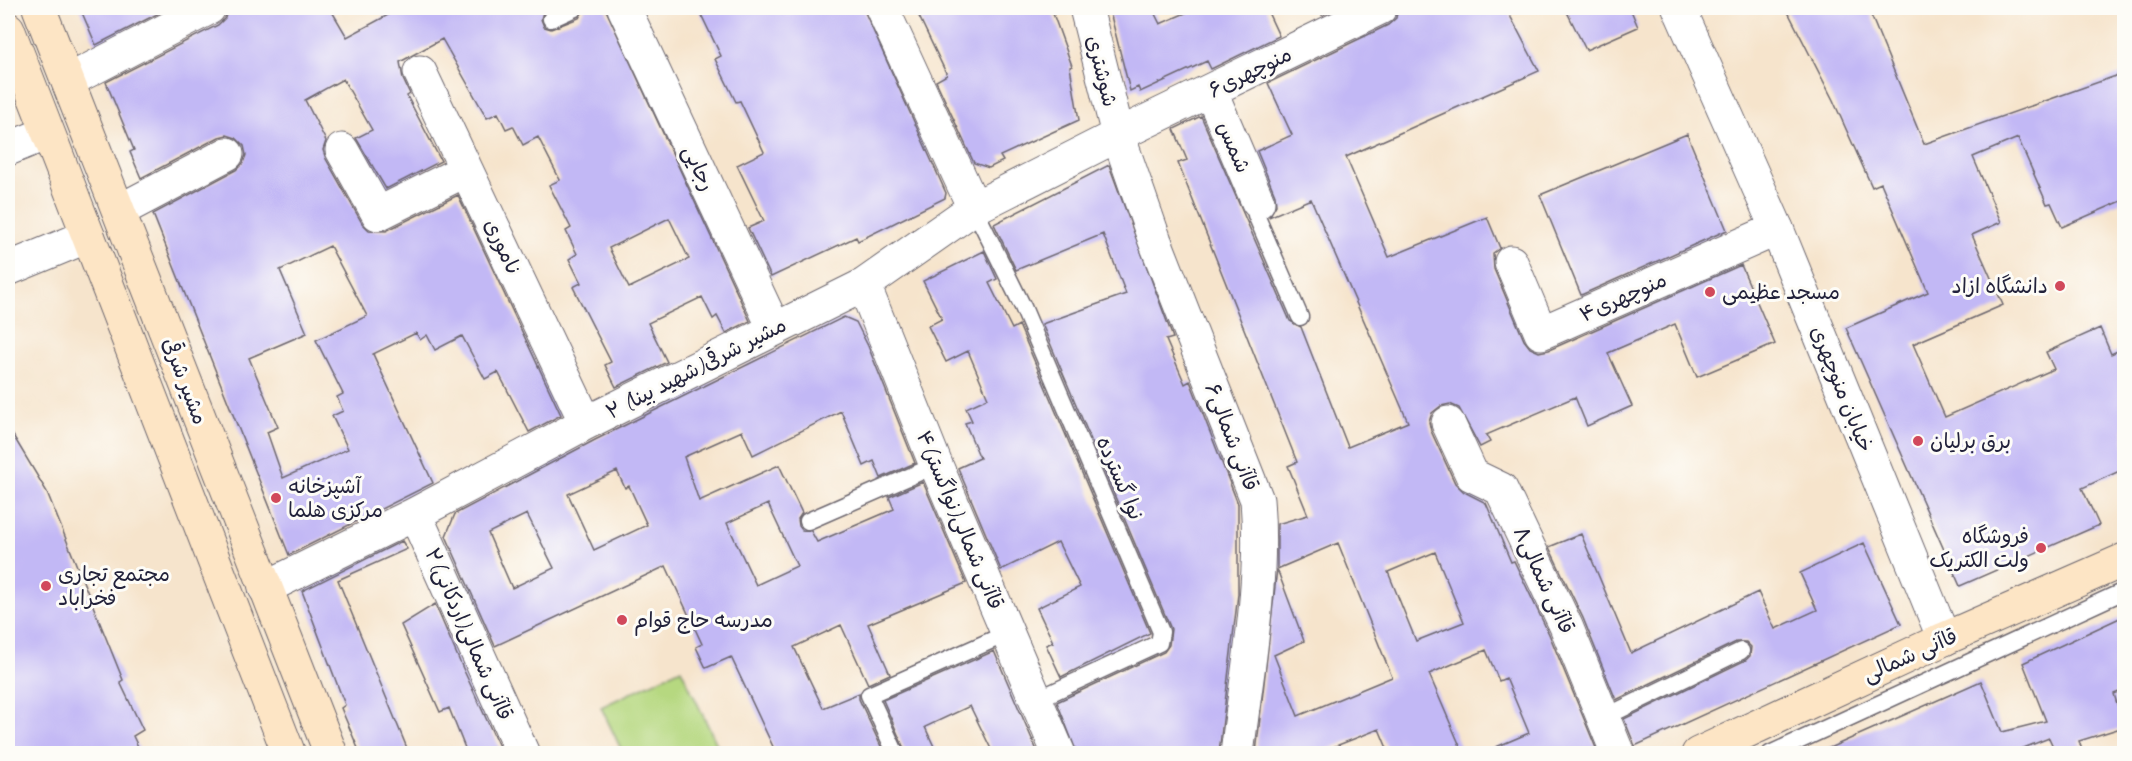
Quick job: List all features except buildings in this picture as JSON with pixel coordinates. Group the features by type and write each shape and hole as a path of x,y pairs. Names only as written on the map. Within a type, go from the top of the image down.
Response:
{"main road":[{"name":"مشیر شرقی","path":"39,8 331,753"},
{"name":"مشیر شرقی","path":"8,29 285,745"},
{"name":"قاآنی شمالی","path":"1698,753 1944,639 2124,561"},
{"path":"285,745 320,723"}],"street":[{"path":"68,81 209,8"},
{"name":"رجایی","path":"624,8 774,328"},
{"path":"882,8 974,208"},
{"name":"شوشتری","path":"1086,8 1118,135"},
{"name":"منوچهری۶","path":"1118,135 1211,92 1376,8"},
{"name":"خیابان منوچهری","path":"1679,8 1777,229 1944,639"},
{"name":"ناموری","path":"420,72 586,423"},
{"name":"شمس","path":"1211,92 1258,202"},
{"path":"8,148 47,133"},
{"name":"۲ مشیر شرقی(شهید بینا)","path":"266,588 415,514 586,423 864,285 974,208 1118,135"},
{"name":"قاآنی شمالی۶","path":"1118,135 1155,241 1257,500 1259,524 1256,583 1237,753"},
{"path":"342,150 378,214 466,170"},
{"path":"119,211 227,154"},
{"name":"منوچهری۴","path":"1511,262 1541,333 1777,229"},
{"path":"8,269 88,236"},
{"name":"۴قاآنی شمالی(نواگستر)","path":"864,285 936,465 1059,753"},
{"name":"قاآنی شمالی۸","path":"1449,423 1472,475 1501,489 1566,626 1618,753"},
{"name":"۲قاآنی شمالی(اردکانی)","path":"415,514 523,753"}],"lane":[{"path":"551,19 574,8"},
{"path":"1258,202 1256,215 1300,317"},
{"name":"نوا گسترده","path":"974,208 1023,307 1161,632 1159,644 1036,700"},
{"path":"808,521 936,465"},
{"path":"1770,753 2124,591"},
{"path":"896,753 869,695 1008,633"},
{"path":"1603,718 1741,651"}],"green space":[{"path":"681,669 721,753 623,753 601,707"}],"place":[{"name":"دانشگاه ازاد","path":"2060,286"},
{"name":"مسجد عظیمی","path":"1710,292"},
{"name":"برق برلیان","path":"1918,441"},
{"name":"آشپزخانه مرکزی هلما","path":"276,498"},
{"name":"فروشگاه ولت الکتریک","path":"2041,548"},
{"name":"مجتمع تجاری فخراباد","path":"46,586"},
{"name":"مدرسه حاج قوام","path":"622,620"}]}
